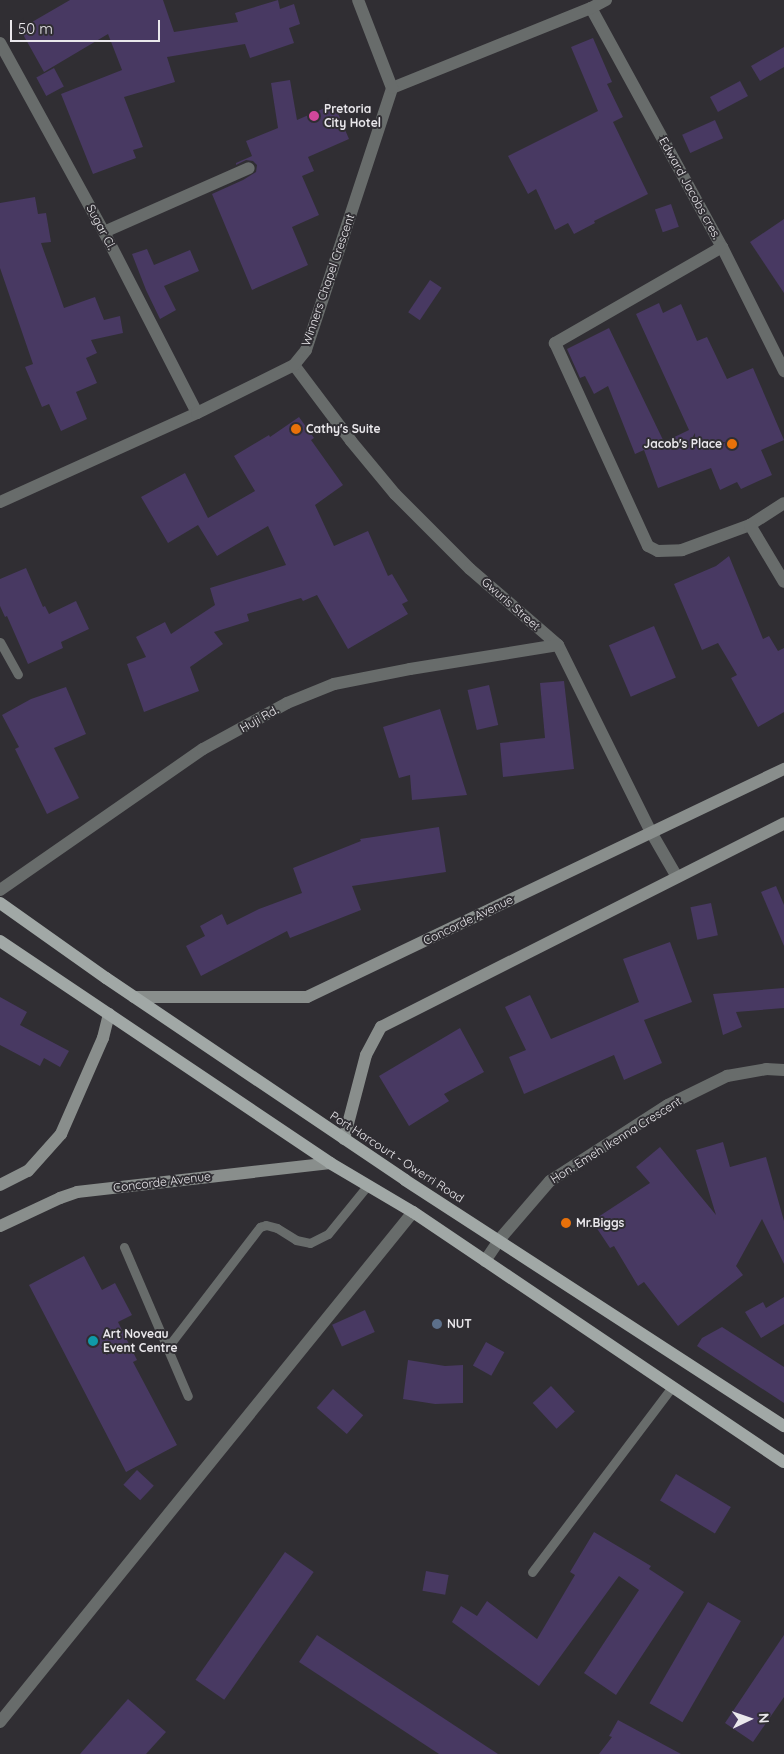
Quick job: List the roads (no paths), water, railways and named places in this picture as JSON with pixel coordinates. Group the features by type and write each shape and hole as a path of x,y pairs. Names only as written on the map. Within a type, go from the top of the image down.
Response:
{"main road":[{"name":"Port Harcourt - Owerri Road","path":"0,903 134,997 344,1139 784,1426"},
{"path":"0,941 330,1163 413,1212 784,1462"}],"street":[{"path":"358,0 392,88 591,8 606,0"},
{"name":"Edward Jacobs cres.","path":"591,8 722,247 784,371"},
{"name":"Sugar Cl.","path":"0,42 104,232 197,413"},
{"name":"Winners Chapel Crescent","path":"0,502 197,413 294,365 306,350 392,88"},
{"path":"104,232 249,168"},
{"path":"722,247 555,344 648,546 658,551 682,550 750,525 784,503"},
{"name":"Gwuris Street","path":"294,365 351,441 395,494 470,569 558,646 651,832 677,877"},
{"path":"750,525 784,582"},
{"name":"Huji Rd.","path":"0,890 203,749 287,703 334,684 353,680 410,669 558,646"},
{"name":"Concorde Avenue","path":"134,997 307,997 784,769"},
{"path":"344,1139 366,1055 381,1027 784,824"},
{"path":"0,1184 28,1171 61,1134 103,1038 109,1014"},
{"name":"Hon. Emeh Ikenna Crescent","path":"485,1261 499,1240 550,1181 668,1105 727,1076 766,1069 784,1070"},
{"name":"Concorde Avenue","path":"0,1226 77,1192 330,1163"},
{"path":"0,1722 413,1212"}],"lane":[{"path":"0,642 18,674"},
{"path":"167,1348 260,1227 266,1225 277,1228 296,1240 310,1243 328,1234 368,1185"},
{"path":"124,1247 188,1396"},
{"path":"532,1572 672,1387"}],"place":[{"name":"Pretoria City Hotel","path":"314,116"},
{"name":"Cathy's Suite","path":"296,429"},
{"name":"Jacob's Place","path":"732,444"},
{"name":"Mr.Biggs","path":"566,1223"},
{"name":"NUT","path":"437,1324"},
{"name":"Art Noveau Event Centre","path":"93,1341"}]}
